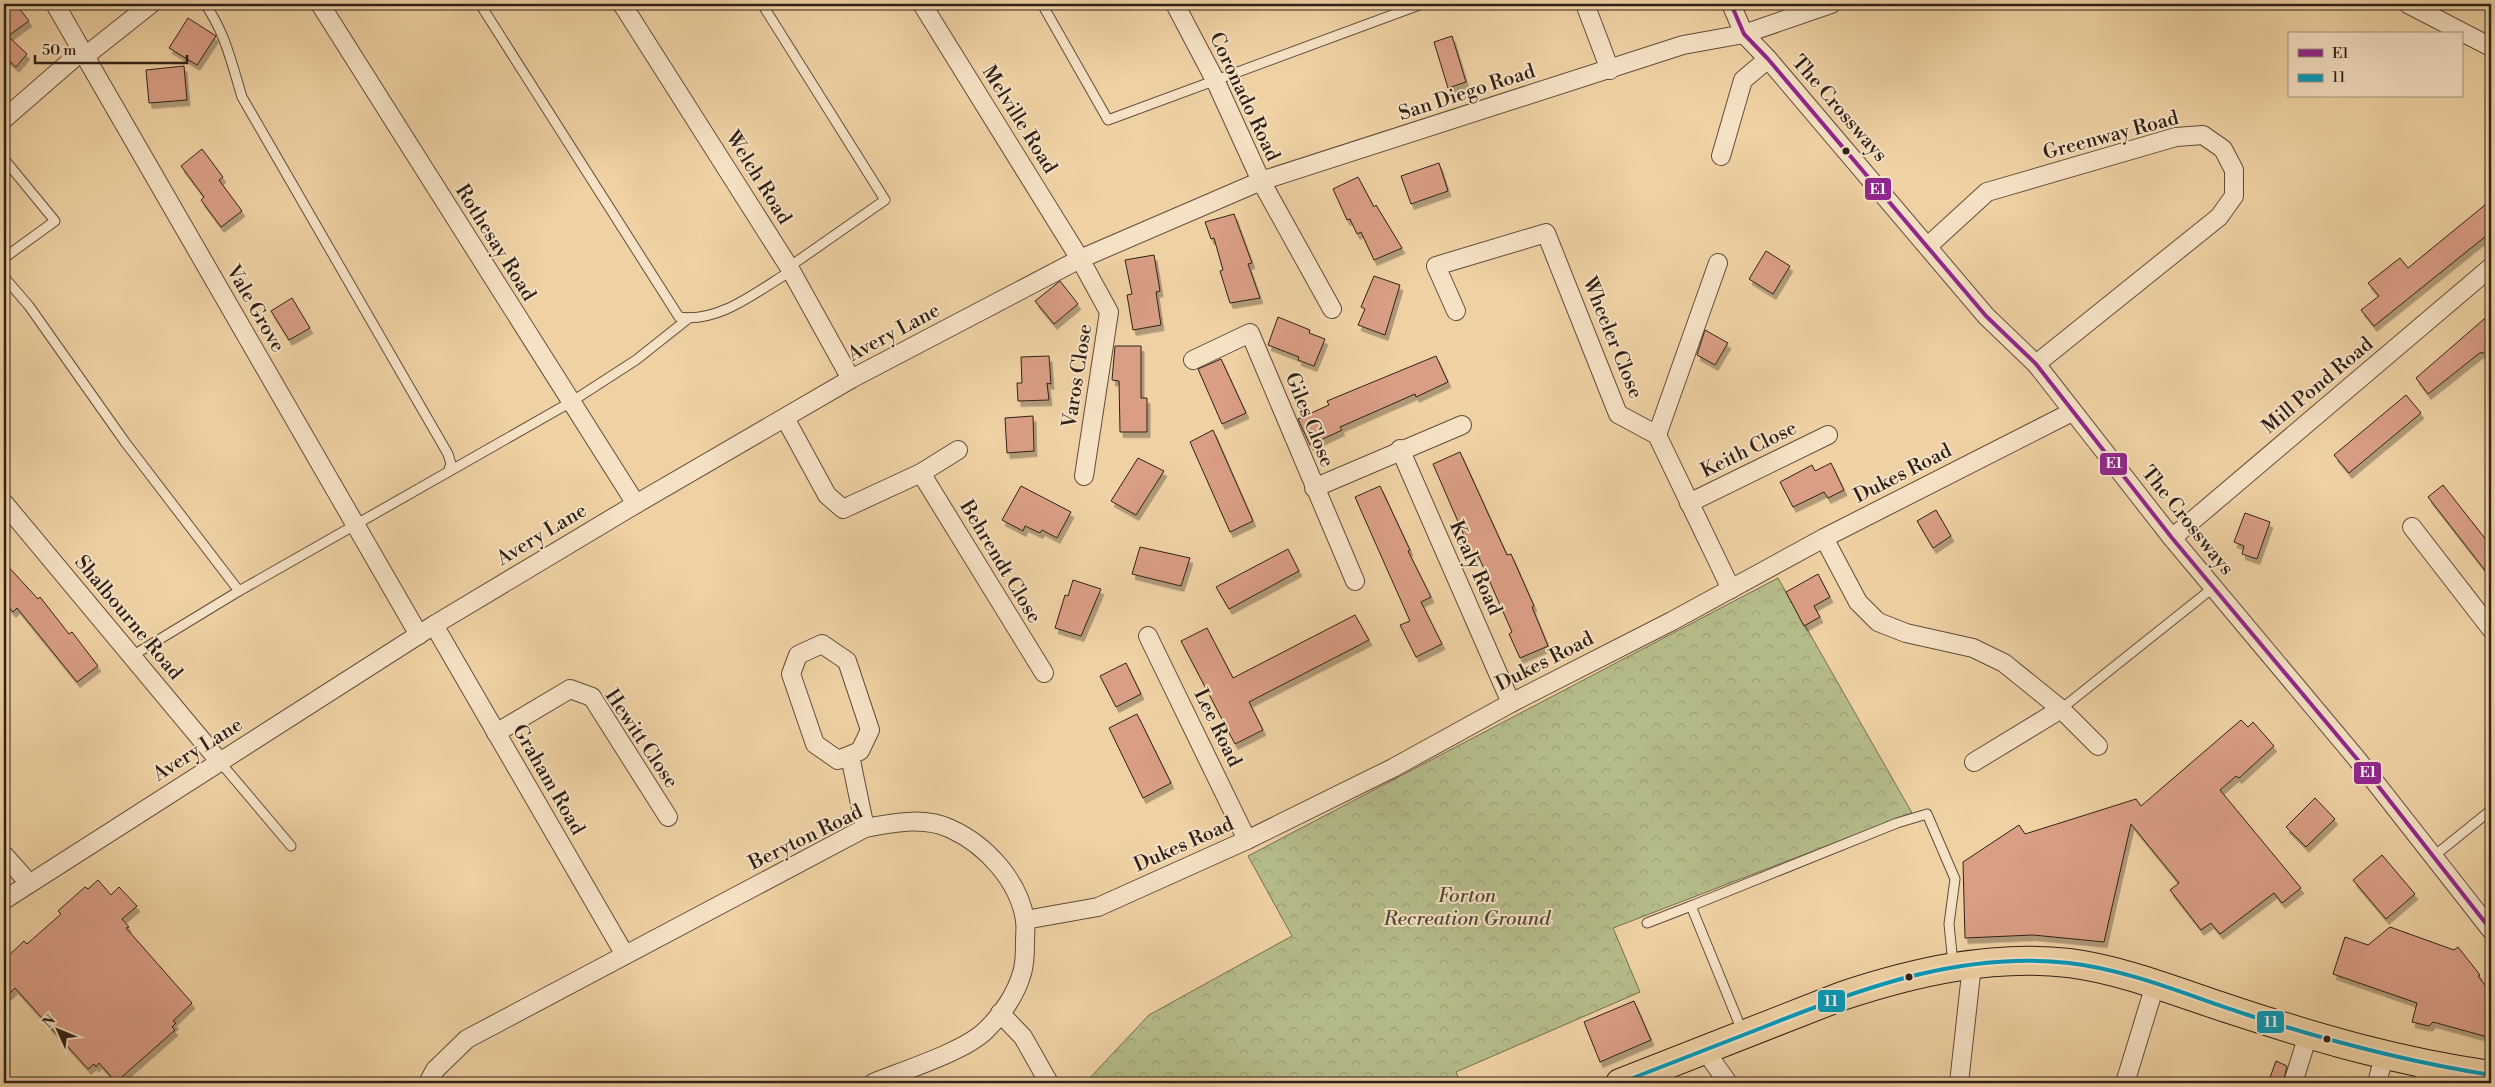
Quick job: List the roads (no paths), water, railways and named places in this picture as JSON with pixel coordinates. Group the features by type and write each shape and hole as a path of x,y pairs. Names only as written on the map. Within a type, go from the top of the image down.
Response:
{"main road":[{"path":"1620,1083 1855,992 1962,966 2031,961 2070,963 2155,985 2308,1035 2384,1056 2421,1074 2491,1075"}],"street":[{"name":"Vale Grove","path":"55,4 356,526 426,630"},
{"path":"4,119 83,55 152,4"},
{"name":"Rothesay Road","path":"320,4 636,504"},
{"name":"Welch Road","path":"622,4 790,269 852,379"},
{"name":"Melville Road","path":"922,4 1080,259"},
{"name":"Coronado Road","path":"1175,4 1215,80 1261,181 1332,309"},
{"path":"1584,4 1610,70"},
{"path":"1731,4 1744,34"},
{"name":"San Diego Road","path":"1122,243 1261,181 1684,45 1744,34 1831,4"},
{"path":"2408,4 2491,47"},
{"name":"The Crossways","path":"1744,34 1768,59 1986,316 2036,364 2172,538 2357,758 2491,930"},
{"path":"1721,156 1743,80 1768,59"},
{"name":"Greenway Road","path":"1928,246 1987,192 2176,137 2203,135 2223,149 2234,170 2234,196 2219,217 2036,364"},
{"name":"Wheeler Close","path":"1456,311 1436,266 1546,234 1618,414 1657,435"},
{"name":"Avery Lane","path":"4,900 426,630 636,504 852,379 1080,259 1122,243"},
{"name":"Varos Close","path":"1080,259 1109,312 1084,476"},
{"path":"1718,263 1657,435 1688,503 1731,589"},
{"name":"Mill Pond Road","path":"2172,538 2491,267"},
{"name":"Giles Close","path":"1193,360 1250,333 1355,581"},
{"name":"Dukes Road","path":"1025,920 1098,907 1247,840 1393,768 1511,703 1731,589 1824,538 2072,412"},
{"path":"785,418 827,495 843,509 921,473 958,450"},
{"path":"1314,488 1400,449 1462,425"},
{"name":"Keith Close","path":"1688,503 1828,435"},
{"name":"Kealy Road","path":"1400,449 1511,703"},
{"name":"Behrendt Close","path":"921,473 1044,673"},
{"name":"Shalbourne Road","path":"4,502 220,762"},
{"path":"2412,527 2491,629"},
{"path":"1824,538 1858,602 1878,622 1906,634 1981,652 2004,663 2060,709 2098,746"},
{"name":"Graham Road","path":"426,630 496,733 625,955"},
{"name":"Lee Road","path":"1148,636 1247,840"},
{"path":"822,644 847,661 870,730 860,751 850,756 838,760 815,744 791,674 798,655 822,644"},
{"name":"Hewitt Close","path":"496,733 570,689 592,697 668,817"},
{"path":"1974,762 2060,709"},
{"path":"850,756 865,828"},
{"name":"Beryton Road","path":"428,1083 435,1070 467,1039 865,828 911,820 950,828 980,846 1003,871 1018,894 1025,920 1023,972 1015,992 1000,1013 986,1031 969,1044 873,1083"},
{"path":"4,855 29,883"},
{"path":"1959,1083 1962,966"},
{"path":"2125,1083 2155,985"},
{"path":"1000,1013 1023,1037 1049,1083"},
{"path":"2293,1083 2308,1035"},
{"path":"1704,1049 1728,1083"},
{"path":"2377,1083 2384,1056"}],"lane":[{"path":"205,4 216,19 223,36 242,97 448,454 451,464 448,472"},
{"path":"480,4 679,317 689,318 704,317 720,312 790,269 885,200 762,4"},
{"path":"1042,4 1108,120 1422,4"},
{"path":"4,159 55,221 4,258"},
{"path":"4,277 29,306 125,442 239,591"},
{"path":"132,656 239,591 571,402 636,360 689,318"},
{"path":"2060,709 2214,587"},
{"path":"220,762 291,846"},
{"path":"2434,856 2491,810"},
{"path":"1647,923 1897,823 1926,814 1956,879 1949,924 1962,966"},
{"path":"1691,906 1743,1034"}],"park label":[{"name":"Forton Recreation Ground","path":"1467,908"}]}
